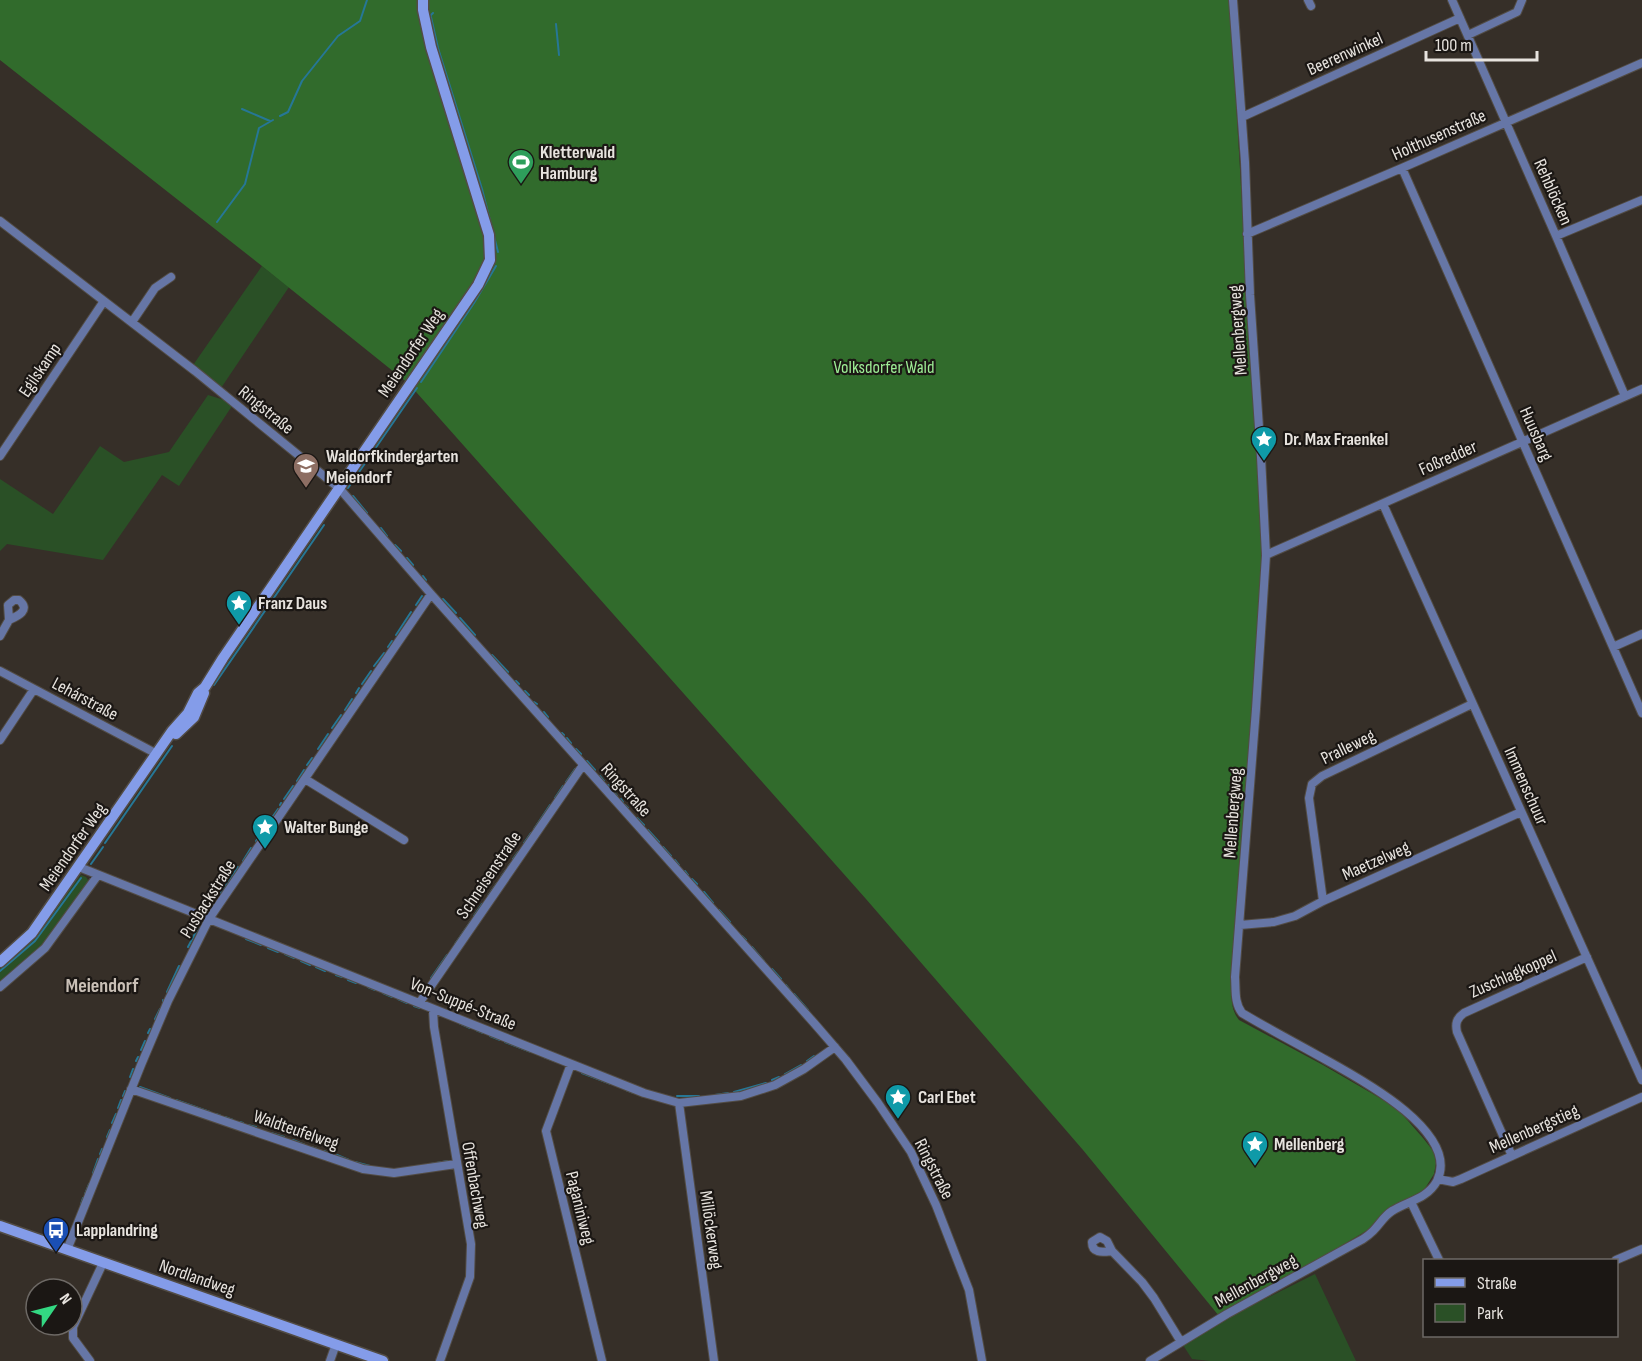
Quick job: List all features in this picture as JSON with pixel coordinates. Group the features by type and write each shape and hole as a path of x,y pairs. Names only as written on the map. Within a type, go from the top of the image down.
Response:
{"street":[{"name":"Meiendorfer Weg","path":"0,962 32,933 164,743 194,717 205,687 223,658 478,285 490,260 489,236 431,47 423,0"},
{"name":"Mellenbergweg","path":"1150,1361 1227,1314 1363,1239 1393,1211 1425,1195 1438,1179 1440,1156 1423,1130 1399,1105 1371,1086 1242,1013 1236,1000 1235,977 1266,555 1247,234 1245,162 1233,0"},
{"name":"Rehblöcken","path":"1452,0 1625,396"},
{"path":"1468,35 1517,12 1522,0"},
{"name":"Beerenwinkel","path":"1242,117 1460,18"},
{"name":"Holthusenstraße","path":"1247,234 1642,63"},
{"name":"Huusbarg","path":"1402,168 1642,713"},
{"path":"1556,236 1642,200"},
{"name":"Ringstraße","path":"0,221 132,322 340,489 835,1047 878,1103 909,1150 936,1205 969,1290 982,1361"},
{"path":"132,322 155,288 171,277"},
{"name":"Egilskamp","path":"1,454 104,301"},
{"name":"Foßredder","path":"1266,555 1642,389"},
{"name":"Immenschuur","path":"1383,504 1642,1080"},
{"name":"Pusbackstraße","path":"67,1250 167,1004 209,920 431,594"},
{"path":"0,636 9,620"},
{"path":"1613,647 1642,634"},
{"name":"Lehárstraße","path":"0,670 157,754"},
{"path":"0,740 34,689"},
{"name":"Pralleweg","path":"1323,901 1309,798 1312,784 1322,776 1472,704"},
{"name":"Schneisenstraße","path":"420,1002 583,765"},
{"path":"305,779 404,840"},
{"name":"Maetzelweg","path":"1240,925 1274,922 1295,916 1323,901 1521,812"},
{"name":"Von-Suppé-Straße","path":"79,867 644,1093 679,1103 741,1096 775,1085 804,1069 835,1047"},
{"name":"Meiendorfer Weg","path":"0,987 45,948 98,875"},
{"name":"Zuschlagkoppel","path":"1512,1156 1457,1032 1456,1022 1464,1012 1587,957"},
{"name":"Offenbachweg","path":"433,1010 456,1164 471,1244 470,1276 440,1361"},
{"name":"Paganiniweg","path":"571,1064 546,1131 602,1361"},
{"name":"Waldteufelweg","path":"131,1089 363,1169 394,1173 456,1164"},
{"name":"Mellenbergstieg","path":"1438,1179 1453,1182 1642,1097"},
{"name":"Millöckerweg","path":"679,1103 714,1361"},
{"path":"1411,1202 1439,1259"},
{"name":"Nordlandweg","path":"0,1226 383,1361"},
{"path":"1618,1259 1642,1249"},
{"path":"1112,1251 1142,1282 1181,1342"},
{"path":"90,1361 73,1338 73,1327 103,1263"},
{"path":"330,1361 336,1344"}],"green space":[{"name":"Volksdorfer Wald","path":"0,0 1230,0 1263,559 1232,978 1232,1005 1239,1020 1323,1065 1385,1101 1402,1114 1434,1152 1436,1163 1434,1174 1424,1190 1393,1207 1371,1228 1219,1316 1083,1150 866,899 409,384 0,60"},
{"path":"262,266 289,287 219,391 191,368"},
{"path":"208,395 234,403 179,486 162,475 103,560 7,544 0,551 0,479 53,514 100,446 124,462 169,452"},
{"path":"81,875 86,877 90,883 39,949 0,983 0,967 30,941"},
{"path":"1315,1274 1356,1361 1210,1361 1192,1359 1183,1345 1219,1322"}],"waterway":[{"path":"280,116 288,112 302,81 338,36 360,21 367,0"},
{"path":"431,17 438,48 482,189 498,252"},
{"path":"556,24 559,55"},
{"path":"242,109 270,121"},
{"path":"217,222 245,184 259,128 273,120"},
{"path":"421,382 496,266"},
{"path":"348,488 417,388"},
{"path":"353,496 367,513"},
{"path":"214,685 324,525"},
{"path":"381,528 387,536"},
{"path":"395,545 401,551"},
{"path":"407,558 413,565"},
{"path":"423,576 426,580"},
{"path":"416,605 422,596"},
{"path":"443,599 456,613"},
{"path":"396,635 411,612"},
{"path":"460,618 475,635"},
{"path":"388,647 392,641"},
{"path":"374,666 384,653"},
{"path":"492,655 508,672"},
{"path":"362,684 371,671"},
{"path":"516,681 519,684"},
{"path":"356,693 359,688"},
{"path":"525,691 529,695"},
{"path":"345,710 352,699"},
{"path":"544,712 548,717"},
{"path":"332,728 341,715"},
{"path":"318,749 328,734"},
{"path":"567,738 571,743"},
{"path":"105,843 172,746"},
{"path":"576,749 581,754"},
{"path":"307,765 312,758"},
{"path":"587,761 595,770"},
{"path":"566,782 575,769"},
{"path":"297,781 304,770"},
{"path":"600,776 604,781"},
{"path":"608,785 617,796"},
{"path":"284,799 293,786"},
{"path":"555,798 563,786"},
{"path":"534,829 550,805"},
{"path":"625,805 628,808"},
{"path":"264,829 278,809"},
{"path":"637,818 644,825"},
{"path":"648,830 659,842"},
{"path":"524,843 531,833"},
{"path":"256,841 261,834"},
{"path":"91,864 103,847"},
{"path":"663,847 671,856"},
{"path":"243,861 251,848"},
{"path":"513,859 518,852"},
{"path":"675,860 679,865"},
{"path":"508,867 511,863"},
{"path":"220,894 238,867"},
{"path":"501,877 506,870"},
{"path":"685,871 688,875"},
{"path":"0,971 35,941 81,878"},
{"path":"692,879 697,884"},
{"path":"488,896 497,883"},
{"path":"704,892 713,903"},
{"path":"209,910 214,903"},
{"path":"474,916 482,904"},
{"path":"719,910 730,922"},
{"path":"455,944 471,921"},
{"path":"188,947 198,928"},
{"path":"742,936 746,940"},
{"path":"246,939 261,945"},
{"path":"752,947 764,961"},
{"path":"268,948 278,952"},
{"path":"285,954 294,958"},
{"path":"431,978 447,955"},
{"path":"301,961 310,965"},
{"path":"167,992 179,966"},
{"path":"316,967 325,971"},
{"path":"772,969 781,979"},
{"path":"336,975 342,977"},
{"path":"348,980 356,983"},
{"path":"786,985 790,990"},
{"path":"420,995 426,986"},
{"path":"368,987 375,990"},
{"path":"383,993 392,997"},
{"path":"794,994 808,1010"},
{"path":"398,999 407,1003"},
{"path":"414,1006 420,1008"},
{"path":"155,1019 160,1009"},
{"path":"459,1023 470,1028"},
{"path":"148,1033 150,1029"},
{"path":"476,1030 483,1033"},
{"path":"490,1036 500,1040"},
{"path":"141,1050 145,1041"},
{"path":"505,1042 531,1052"},
{"path":"807,1061 814,1056"},
{"path":"136,1061 138,1057"},
{"path":"544,1057 557,1062"},
{"path":"785,1074 801,1065"},
{"path":"130,1077 133,1069"},
{"path":"582,1073 611,1084"},
{"path":"772,1080 779,1077"},
{"path":"734,1092 766,1083"},
{"path":"140,1087 170,1098"},
{"path":"626,1090 634,1093"},
{"path":"123,1096 125,1091"},
{"path":"715,1095 728,1093"},
{"path":"677,1096 699,1096"},
{"path":"118,1108 121,1100"},
{"path":"176,1100 210,1112"},
{"path":"112,1123 116,1114"},
{"path":"216,1114 221,1116"},
{"path":"225,1117 233,1120"},
{"path":"248,1125 256,1127"},
{"path":"107,1137 110,1130"},
{"path":"271,1133 284,1137"},
{"path":"293,1140 305,1145"},
{"path":"311,1147 317,1149"},
{"path":"100,1154 102,1149"},
{"path":"324,1151 328,1153"},
{"path":"337,1155 349,1160"},
{"path":"93,1173 98,1159"},
{"path":"431,1164 448,1161"},
{"path":"355,1162 370,1166"},
{"path":"85,1194 89,1184"},
{"path":"81,1204 83,1198"}],"place":[{"name":"Kletterwald Hamburg","path":"521,185"},
{"name":"Dr. Max Fraenkel","path":"1264,462"},
{"name":"Waldorfkindergarten Meiendorf","path":"306,489"},
{"name":"Franz Daus","path":"239,626"},
{"name":"Walter Bunge","path":"265,850"},
{"name":"Carl Ebet","path":"898,1120"},
{"name":"Mellenberg","path":"1255,1167"},
{"name":"Lapplandring","path":"56,1253"}],"district":[{"name":"Meiendorf","path":"102,986"}]}
